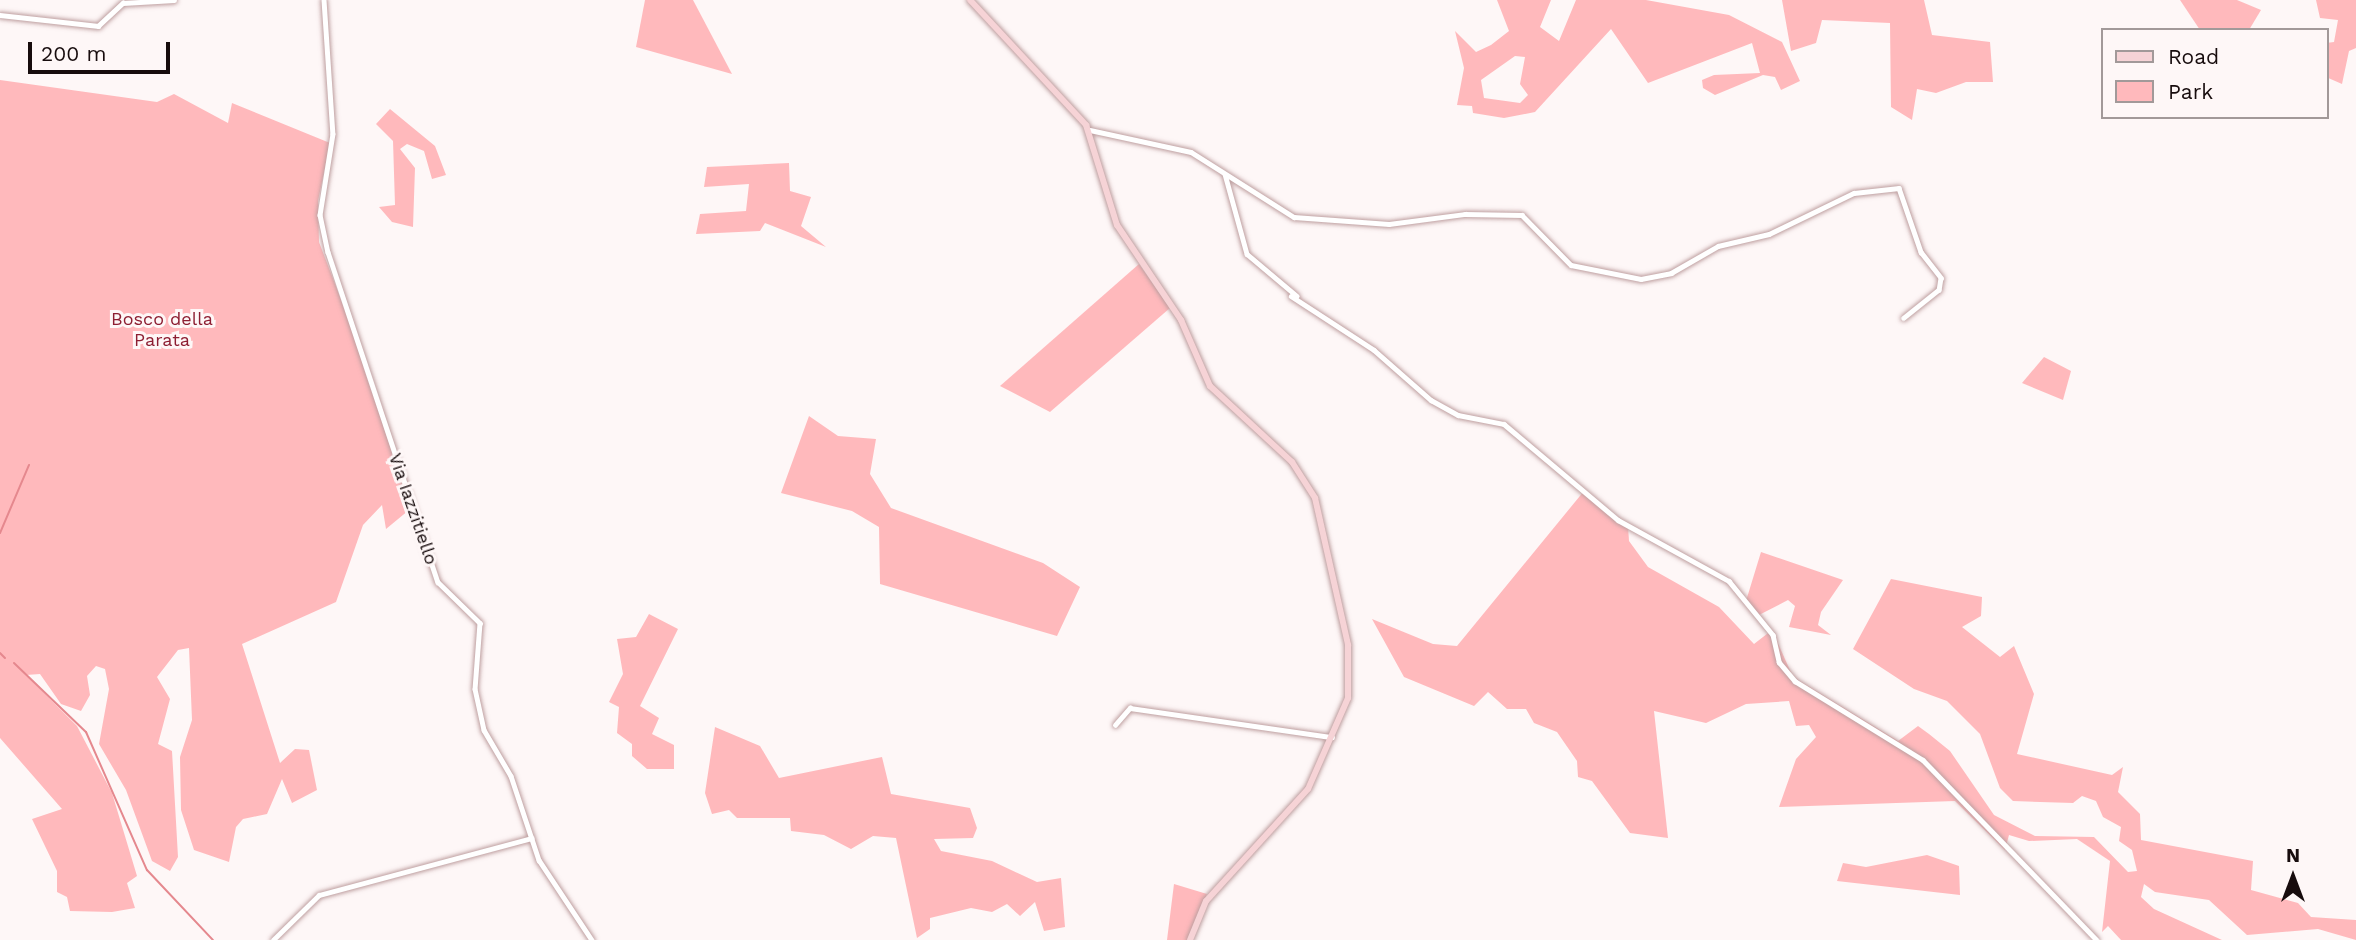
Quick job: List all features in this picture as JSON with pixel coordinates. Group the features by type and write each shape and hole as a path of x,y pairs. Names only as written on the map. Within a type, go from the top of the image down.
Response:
{"main road":[{"path":"970,0 1090,130 1119,228 1181,320 1210,386 1311,486 1350,664 1349,698 1304,795 1206,901 1190,940"}],"street":[{"path":"0,15 98,26 123,3 174,0"},
{"name":"Via Iazzitiello","path":"324,0 333,134 320,215 328,252 438,582 480,623 479,714 511,776 546,872 592,940"},
{"path":"1090,130 1177,148 1306,220 1389,224 1465,214 1522,215 1571,265 1641,279 1671,274 1723,244 1769,234 1854,193 1899,188 1921,252 1941,278 1939,290 1904,318"},
{"path":"1225,174 1247,254 1294,296 1374,350 1431,400 1458,415 1504,424 1618,520 1729,581 1773,635 1779,662 1794,681 1923,760 2098,940"},
{"path":"1115,725 1130,708 1332,737"},
{"path":"273,940 318,895 532,838"}],"green space":[{"path":"645,0 693,0 732,74 636,47"},
{"path":"1497,0 1551,0 1540,27 1559,41 1576,0 1646,0 1729,15 1782,42 1800,81 1781,90 1775,77 1763,75 1715,95 1703,88 1702,80 1714,75 1760,73 1752,43 1648,83 1611,29 1535,112 1504,118 1473,113 1472,106 1457,105 1464,68 1455,31 1476,52 1491,45 1509,31","holes":["1515,56 1525,57 1520,84 1528,95 1520,103 1484,98 1481,80"]},
{"path":"1782,0 1924,0 1932,35 1990,42 1993,82 1966,82 1936,93 1917,89 1912,120 1891,107 1890,23 1822,20 1816,43 1791,51"},
{"path":"2180,0 2237,0 2261,10 2250,28 2199,28"},
{"path":"2316,0 2356,0 2356,48 2349,51 2342,84 2328,78 2328,43 2334,42 2338,20 2320,18"},
{"name":"Bosco della Parata","path":"0,80 157,102 174,94 228,123 232,103 330,143 318,201 319,242 385,415 409,510 386,529 382,505 363,525 336,602 242,644 280,763 295,749 309,750 317,790 292,803 282,779 267,814 243,819 236,827 229,862 194,850 181,810 180,757 192,720 189,648 178,650 157,677 170,699 158,744 172,751 178,857 170,871 152,861 126,790 99,744 109,689 105,669 96,666 87,676 90,695 81,711 61,704 40,674 26,675 77,726 112,793 137,876 127,883 135,908 112,912 70,911 67,897 57,892 57,871 32,819 62,809 0,738"},
{"path":"390,109 435,146 446,175 432,179 424,151 407,144 400,149 415,168 413,227 392,222 379,207 395,205 393,141 376,124"},
{"path":"789,163 790,191 811,197 801,226 826,247 765,223 760,231 696,234 700,214 746,211 749,184 704,187 707,167"},
{"path":"1139,264 1170,308 1050,412 1000,386"},
{"path":"2044,357 2071,371 2063,400 2022,383"},
{"path":"809,416 838,436 876,439 870,474 891,508 1043,563 1080,587 1057,636 880,584 879,527 852,511 781,493"},
{"path":"1584,491 1628,526 1629,541 1648,567 1719,607 1754,644 1772,630 1793,677 1898,741 1918,726 1950,751 1994,815 2035,836 2094,837 2128,872 2137,871 2132,850 2119,841 2121,827 2103,817 2096,801 2082,796 2073,803 2013,801 2000,788 1980,734 1947,701 1914,689 1853,649 1891,579 1982,597 1981,616 1962,627 2000,657 2014,646 2034,694 2017,754 2112,775 2123,767 2118,792 2140,814 2141,840 2253,861 2251,890 2298,903 2311,917 2356,920 2356,940 2318,929 2247,935 2209,900 2155,892 2144,884 2141,897 2154,909 2222,940 2121,940 2108,926 2102,932 2110,861 2077,839 2029,841 2009,835 2005,850 1955,801 1779,807 1796,759 1816,737 1809,725 1796,726 1789,701 1746,704 1706,723 1654,711 1668,838 1630,833 1592,781 1578,777 1577,761 1557,732 1534,723 1526,709 1507,709 1488,692 1474,706 1404,677 1372,619 1433,644 1457,646"},
{"path":"1761,552 1843,580 1821,612 1818,625 1831,635 1789,627 1795,606 1788,600 1759,615 1746,601"},
{"path":"649,614 678,629 640,706 659,718 652,734 674,745 674,769 647,769 632,756 632,744 617,733 619,707 609,702 623,674 617,639 636,637"},
{"path":"715,727 760,746 779,778 882,757 891,794 970,808 977,828 973,838 934,839 941,851 992,861 1037,882 1061,878 1065,927 1044,931 1035,902 1020,916 1007,904 992,912 971,908 930,918 930,929 917,938 896,838 873,836 851,849 824,835 791,831 790,818 737,818 729,810 712,814 705,793"},
{"path":"1927,855 1959,866 1960,895 1837,881 1843,863 1866,867"},
{"path":"1174,884 1207,894 1187,940 1167,940"}],"waterway":[{"path":"0,533 29,465"},
{"path":"0,653 5,658"},
{"path":"14,663 86,732 147,870 213,940"}]}
